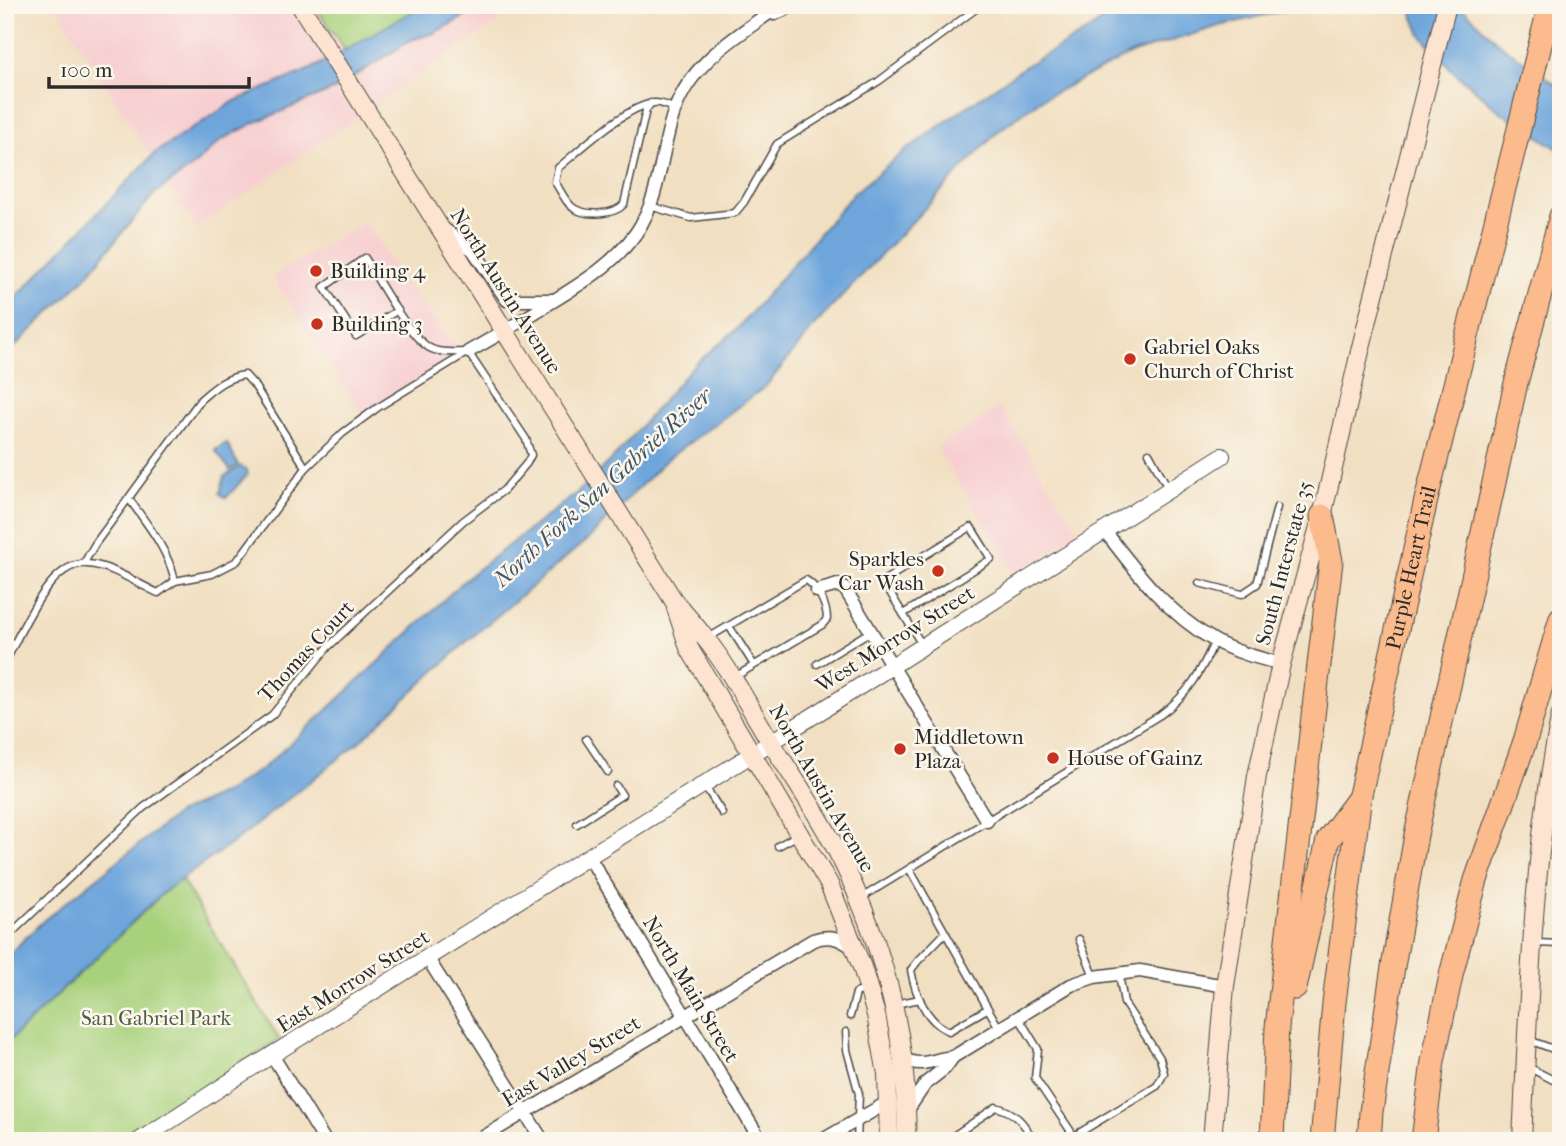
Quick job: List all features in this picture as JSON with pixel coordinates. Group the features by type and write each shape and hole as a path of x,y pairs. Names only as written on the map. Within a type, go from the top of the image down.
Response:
{"highway":[{"name":"Purple Heart Trail","path":"1322,1141 1334,1003 1360,795 1420,524 1550,5"},
{"path":"1369,1141 1371,1112 1416,835 1516,383 1561,216"},
{"path":"1272,1141 1278,1027 1331,561 1322,516"},
{"path":"1423,1141 1433,1061 1452,971 1476,880 1525,741 1561,618"},
{"path":"1278,1027 1293,994 1328,841 1360,795"}],"main road":[{"name":"North Austin Avenue","path":"300,5 655,572 674,601 706,639 811,806 845,867 878,948 893,1005 902,1058 890,1141"},
{"name":"South Interstate 35","path":"1212,1141 1225,986 1257,776 1281,664 1322,516 1361,347 1447,5"},
{"name":"North Austin Avenue","path":"674,601 688,648 829,884 869,988 895,1106 906,1141"},
{"path":"1522,1141 1536,870 1550,765 1561,714"},
{"path":"878,1141 879,1122 895,1106"}],"street":[{"path":"468,352 603,269 621,251 637,231 650,206 675,109 699,67 713,53 780,5"},
{"path":"761,20 795,5"},
{"path":"435,222 473,250 507,300 555,300"},
{"name":"West Morrow Street","path":"589,857 1222,456"},
{"path":"1105,531 1131,565 1181,618 1215,641 1243,653 1281,664"},
{"path":"817,592 838,585 845,589 987,821"},
{"name":"East Morrow Street","path":"139,1141 589,857"},
{"name":"North Main Street","path":"589,857 761,1141"},
{"name":"East Valley Street","path":"477,1141 813,940 833,937 842,939 855,949"},
{"path":"428,959 542,1141"},
{"path":"821,1141 859,1118 895,1106 945,1068 953,1057 1071,985 1094,977 1140,971 1225,986"},
{"path":"272,1055 326,1141"},
{"path":"902,1058 922,1065 940,1058 953,1057"}],"lane":[{"path":"650,206 691,218 735,213 777,144 879,81 981,5"},
{"path":"651,103 646,110 624,204 619,210 606,213 576,209 569,204 555,182 558,168 628,112 651,103 658,102 675,109"},
{"path":"398,310 356,336 324,287 365,258 398,310 429,348 445,352 468,352"},
{"path":"5,662 40,596 59,573 85,563 102,567 158,593 175,582 212,574 237,561 306,468 343,433 377,408 468,352"},
{"name":"Thomas Court","path":"5,939 143,808 272,715 328,647 463,521 504,490 527,463 531,455 526,439 468,352"},
{"path":"85,563 95,544 201,399 220,383 235,376 245,375 254,385 306,468"},
{"path":"1149,453 1169,491"},
{"path":"129,499 171,563 175,582"},
{"path":"1199,583 1242,594 1257,584 1277,507"},
{"path":"903,614 991,559 971,527 883,581 903,614 923,646"},
{"path":"706,639 806,580 812,582 828,614 822,625 731,679"},
{"path":"729,625 754,665"},
{"path":"817,664 870,631"},
{"path":"859,900 1160,715 1181,699 1198,677 1215,641"},
{"path":"586,739 608,772"},
{"path":"704,785 722,813"},
{"path":"577,824 622,795 616,786"},
{"path":"778,846 800,833"},
{"path":"910,870 1000,1030"},
{"path":"945,933 911,970 920,999 938,1027 949,1031 988,1009"},
{"path":"1079,939 1094,977"},
{"path":"1532,943 1561,944"},
{"path":"1019,1018 1038,1049 1035,1078 1074,1136 1157,1086 1164,1073 1160,1058 1124,1003 1118,973"},
{"path":"850,1016 856,993 869,988"},
{"path":"893,1005 920,999"},
{"path":"846,1032 847,1050 859,1094 857,1141"},
{"path":"1527,1039 1561,1052"},
{"path":"1526,1065 1561,1084"},
{"path":"946,1141 996,1107 1011,1110 1025,1125 1034,1141"}],"shaded area":[{"path":"55,5 518,5 519,7 196,228"},
{"path":"365,221 402,279 465,357 362,414 272,277"},
{"path":"1000,407 1079,533 1015,573 936,447"}],"green space":[{"path":"314,5 446,5 352,60"},
{"name":"San Gabriel Park","path":"181,879 279,1039 127,1141 5,1141 5,1045 164,892"}],"water":[{"path":"424,5 524,5 471,13 434,33 411,40 335,89 256,122 221,140 191,168 154,194 85,278 5,356 5,309 156,152 235,101 311,69"},
{"name":"North Fork San Gabriel River","path":"1123,5 1308,5 1219,26 1133,53 1040,100 996,133 815,325 766,386 666,460 589,538 464,644 357,744 243,835 164,892 5,1045 5,958 44,920 177,814 224,793 263,768 469,576 578,492 617,454 693,366 739,327 853,194 906,150 965,108 1027,65 1086,32"},
{"path":"1409,5 1457,5 1463,8 1496,41 1561,88 1561,151 1502,113 1453,71 1421,35"},
{"path":"227,443 238,465 230,470 215,450"},
{"path":"241,466 246,468 248,474 226,498 220,494 224,477"}],"place":[{"name":"Building 4","path":"316,271"},
{"name":"Building 3","path":"317,324"},
{"name":"Gabriel Oaks Church of Christ","path":"1130,359"},
{"name":"Sparkles Car Wash","path":"938,571"},
{"name":"Middletown Plaza","path":"900,749"},
{"name":"House of Gainz","path":"1053,758"}]}
